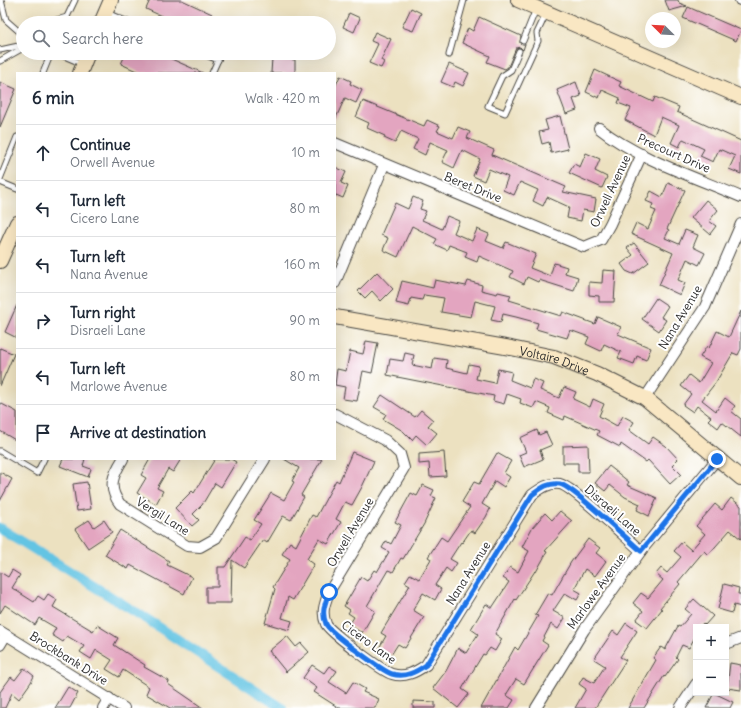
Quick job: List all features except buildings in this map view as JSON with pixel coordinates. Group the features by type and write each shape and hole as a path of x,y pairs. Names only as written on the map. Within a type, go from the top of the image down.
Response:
{"street":[{"path":"518,0 741,97"},
{"name":"Precourt Drive","path":"599,128 615,140 642,154 741,197"},
{"name":"Beret Drive","path":"336,143 384,165 584,247 601,240"},
{"name":"Orwell Avenue","path":"601,240 610,224 642,154"},
{"path":"336,281 384,165"},
{"path":"2,252 16,224"},
{"name":"Nana Avenue","path":"644,398 705,306 741,224"},
{"name":"Voltaire Drive","path":"336,317 554,357 597,374 644,398 741,478"},
{"name":"Orwell Avenue","path":"322,611 329,592 404,468 400,454 385,440 336,415"},
{"name":"Marlowe Avenue","path":"536,708 584,630 641,551 717,459"},
{"name":"Vergil Lane","path":"123,460 112,482 114,496 120,504 187,546 200,547 216,538 264,460"},
{"name":"Disraeli Lane","path":"545,485 560,484 575,493 641,551"},
{"name":"Nana Avenue","path":"413,674 426,665 532,495 545,485"},
{"name":"Cicero Lane","path":"322,611 326,626 335,635 391,674 413,674"},
{"path":"0,645 3,633"},
{"name":"Brockbank Drive","path":"3,633 124,708"},
{"path":"729,642 741,638"},
{"path":"680,708 693,688"},
{"path":"104,708 109,698"}],"lane":[{"path":"1,0 6,20 16,27"},
{"path":"67,16 75,0"},
{"path":"449,55 464,0"},
{"path":"523,41 542,10"},
{"path":"519,51 510,70 502,76 488,106 504,113 538,41 537,33 542,10"},
{"path":"0,50 16,47"},
{"path":"0,61 16,52"},
{"path":"43,72 48,60"},
{"path":"212,72 218,60"},
{"path":"0,179 16,139"},
{"path":"0,182 16,189"},
{"path":"0,451 37,473 44,460"}],"waterway":[{"path":"0,528 145,618 282,708"}],"route":[{"path":"329,592 322,611 326,626 335,635 391,674 413,674 426,665 532,495 545,485 560,484 575,493 641,551 717,459"}]}
